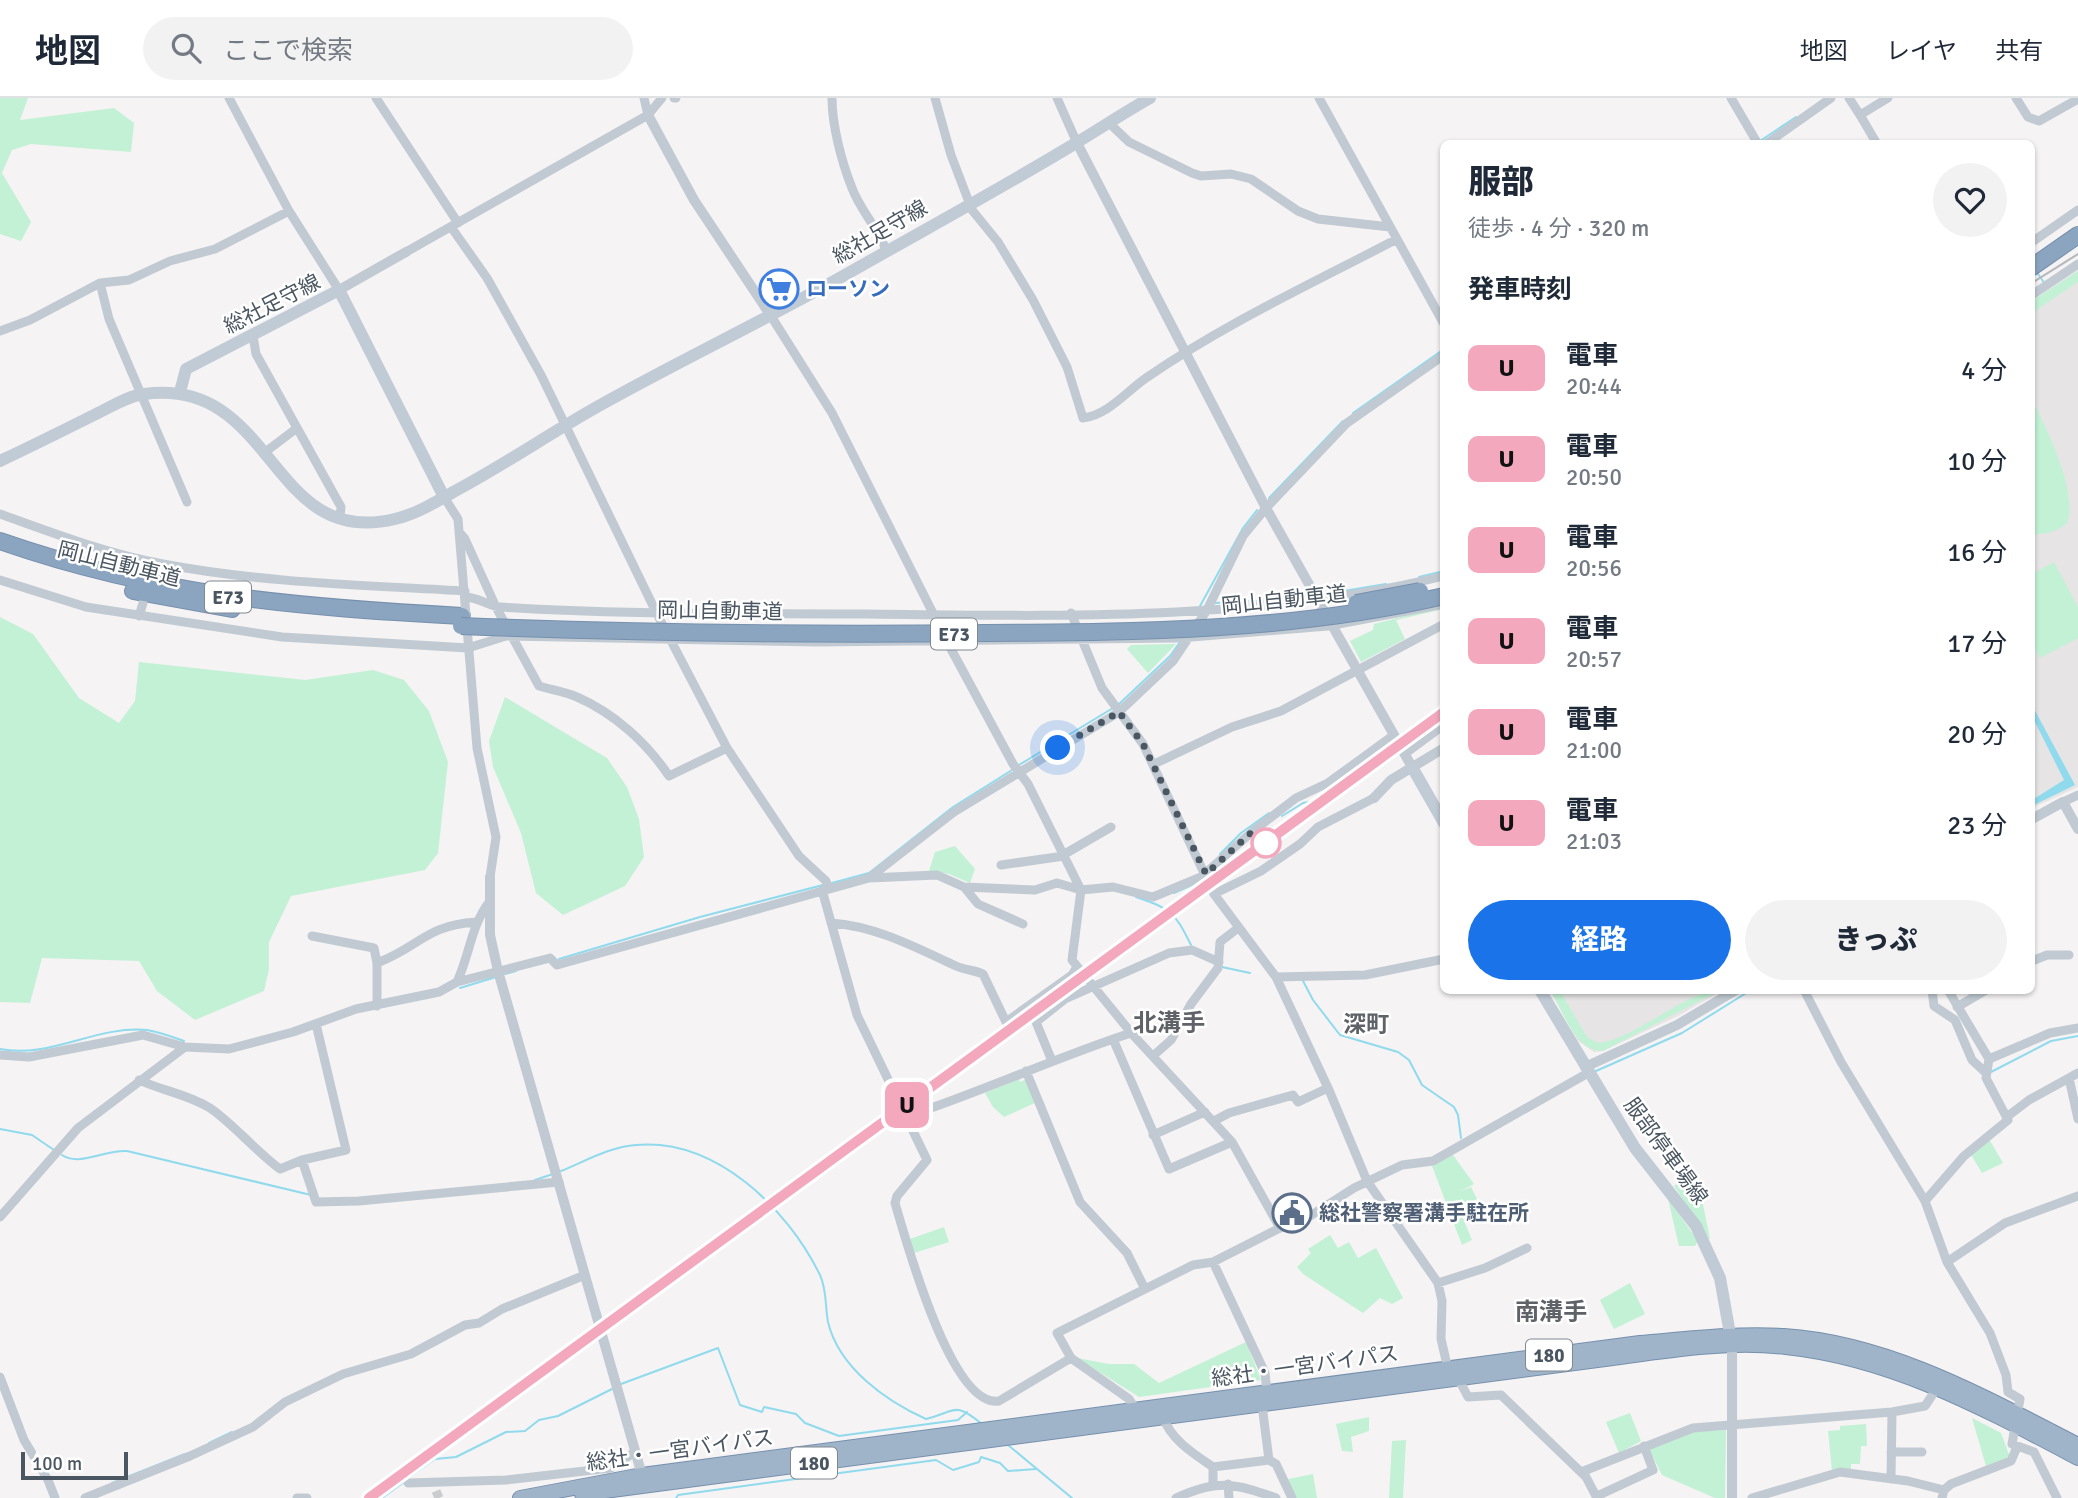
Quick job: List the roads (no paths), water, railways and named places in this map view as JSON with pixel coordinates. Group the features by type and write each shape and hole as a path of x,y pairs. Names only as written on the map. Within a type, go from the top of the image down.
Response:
{"highway":[{"path":"2035,253 2078,223"},
{"path":"2035,265 2078,235"},
{"name":"岡山自動車道","path":"0,541 105,574 177,590 462,621 870,624 1157,620 1328,607 1440,587"},
{"name":"岡山自動車道","path":"0,553 102,584 175,601 240,610 462,621 867,634 1235,628 1343,616 1440,597"},
{"name":"総社・一宮バイパス","path":"977,1436 1002,1427 1786,1336 1878,1354 1941,1377 2016,1420"},
{"name":"総社・一宮バイパス","path":"1732,1341 1848,1358 1902,1373 2077,1446"},
{"name":"総社・一宮バイパス","path":"550,1498 977,1436 1014,1437 1143,1412 1163,1417 1265,1398"},
{"name":"総社・一宮バイパス","path":"520,1498 645,1486"}],"main road":[{"name":"総社足守線","path":"0,461 142,394 180,392 219,406 248,431 295,491 312,505 340,517 371,522 411,514 682,360 771,316 1077,143 1150,98"},
{"name":"総社足守線","path":"180,392 186,369 339,290 444,497"},
{"path":"1412,766 1440,816"},
{"name":"服部停車場線","path":"1542,994 1635,1148 1696,1226 1720,1278 1732,1341"}],"street":[{"path":"229,98 289,211 339,290 648,115 662,98"},
{"path":"376,98 487,278 541,375 656,612 727,748 799,856 826,887 831,923 857,1015 927,1160 905,1185 895,1203 926,1306 948,1350 973,1388 987,1402 999,1401 1071,1358"},
{"path":"644,98 648,115 694,200 832,413 948,642 1016,769 1028,784 1081,892 1072,960 1131,1033 1232,1142 1280,1228"},
{"path":"832,98 837,133 852,188 879,231 886,250"},
{"path":"935,98 951,155 970,202 1033,300 1067,367 1083,418 1119,400 1142,380 1244,319 1397,239"},
{"path":"1057,98 1077,143 1266,508 1359,668 1412,766"},
{"path":"1318,98 1440,317"},
{"path":"1731,98 1758,140"},
{"path":"1765,140 1831,98"},
{"path":"1849,98 1875,140"},
{"path":"1860,115 1888,98"},
{"path":"2015,98 2028,117 2039,121 2078,99"},
{"path":"1108,122 1129,142 1192,173 1201,176 1231,174 1251,179 1308,216 1390,227"},
{"path":"2035,240 2078,210"},
{"path":"0,331 30,320 100,283 129,280 170,261 215,249 289,211"},
{"path":"2035,293 2078,264"},
{"path":"100,283 108,319 187,502"},
{"path":"253,336 256,354 341,507 340,517"},
{"path":"869,878 954,812 1016,769 1115,709 1173,661 1243,536 1266,508 1347,423 1440,358"},
{"path":"264,453 297,428"},
{"path":"444,497 458,519 477,748 496,837 491,877 490,935 645,1486"},
{"path":"0,514 60,537 153,562 289,581 465,594 496,607 934,615 1201,610 1319,600 1440,577"},
{"path":"458,532 465,539 496,607 539,685 588,703 630,732 652,751 669,776 727,748"},
{"path":"150,575 153,562"},
{"path":"0,580 86,607 282,637 468,648 512,636 948,642 1184,638 1334,625 1440,605"},
{"path":"139,616 143,603"},
{"path":"1071,613 1115,709 1154,764 1214,894 1276,977 1328,1088 1367,1181 1438,1283 1442,1301 1441,1339 1453,1373 1468,1397 1501,1395 1581,1472 1597,1497 1653,1470 1644,1446"},
{"path":"1154,764 1232,727 1281,710 1440,626"},
{"path":"1406,753 1440,728"},
{"path":"0,1055 29,1057 143,1035 185,1047 229,1049 316,1024 356,1009 439,992 457,982 553,961 557,965 826,887 869,878 905,879 933,875 964,887 1035,890 1056,883 1081,892 1113,887 1147,898 1206,874 1253,831 1296,798 1328,783 1394,734"},
{"path":"1214,894 1261,871 1300,844 1318,827 1374,798 1391,780 1440,750"},
{"path":"2035,817 2078,795"},
{"path":"2063,802 2078,829"},
{"path":"1001,865 1063,855 1111,827"},
{"path":"964,887 978,904 1023,924"},
{"path":"457,982 471,947 475,922 490,901"},
{"path":"377,963 396,956 434,930 450,923 475,922"},
{"path":"831,923 884,935 930,951 960,968 983,974 1006,1022 1072,975 1077,967"},
{"path":"1153,1056 1171,1040 1191,1004 1219,968 1220,942 1238,928"},
{"path":"312,936 374,948 377,963 377,1006"},
{"path":"1052,1061 1036,1022 1065,999 1169,953 1192,950 1219,962"},
{"path":"2035,960 2047,955 2069,955"},
{"path":"1276,977 1365,975 1440,960"},
{"path":"1143,1412 1071,1358 1058,1333 1193,1265 1213,1262 1280,1228 1299,1223 1367,1181 1402,1165 1433,1161 1586,1070 1677,1025 1730,994"},
{"path":"1806,994 1841,1062 1925,1201 1947,1262 1990,1333 2006,1375 2008,1392 2020,1399 2012,1444 2034,1452 2057,1498"},
{"path":"1932,994 1934,1006 1955,1020 1972,1060 1987,1068"},
{"path":"1950,994 2008,1116"},
{"path":"1957,1007 1979,994"},
{"path":"139,1080 166,1093 188,1097 212,1110 281,1169 302,1160 346,1150 316,1024"},
{"path":"1987,1068 2050,1033 2078,1028"},
{"path":"905,1116 990,1089 1026,1071 1131,1033"},
{"path":"1112,1039 1169,1169 1232,1142"},
{"path":"0,1217 78,1128 185,1047"},
{"path":"1026,1071 1080,1202 1127,1253 1145,1289"},
{"path":"1925,1201 1939,1181 1964,1156 2008,1120 2008,1116 2029,1100 2074,1076 2078,1119"},
{"path":"1214,1121 1229,1113 1293,1095 1298,1102 1328,1088"},
{"path":"1153,1135 1205,1112"},
{"path":"302,1160 314,1197 359,1201 558,1181"},
{"path":"1947,1262 2005,1223 2078,1196"},
{"path":"1438,1283 1485,1268 1528,1248"},
{"path":"1213,1262 1265,1373 1269,1460"},
{"path":"85,1498 190,1456 253,1427 285,1402 343,1374 411,1354 466,1325 479,1323 502,1309 585,1275"},
{"path":"1732,1341 1732,1498"},
{"path":"0,1377 4,1401 48,1480 55,1498"},
{"path":"1581,1472 1685,1429 1892,1412 1925,1406 1937,1388"},
{"path":"1891,1479 1892,1412"},
{"path":"1163,1417 1168,1429 1189,1450 1213,1467 1269,1460 1276,1464 1292,1498"},
{"path":"1752,1498 1840,1472 1891,1479 1943,1494 1951,1484 2011,1461 2017,1447"},
{"path":"408,1483 435,1488 611,1468 635,1452"},
{"path":"1891,1452 1922,1452"},
{"path":"1213,1467 1213,1484"},
{"path":"1177,1498 1213,1484 1243,1486 1276,1498"},
{"path":"1228,1484 1229,1498"},
{"path":"297,1498 307,1498"}],"water":[{"path":"2035,711 2075,785 2035,805 2035,798 2064,780 2035,722"}],"waterway":[{"path":"1762,140 1796,117"},
{"path":"2036,271 2045,284"},
{"path":"1353,413 1440,352"},
{"path":"1269,498 1343,421"},
{"path":"1200,606 1243,528 1257,510"},
{"path":"1419,577 1440,572"},
{"path":"1344,591 1386,584"},
{"path":"1297,598 1307,596"},
{"path":"1215,603 1288,599"},
{"path":"1118,705 1170,656 1180,642"},
{"path":"1019,765 1113,708"},
{"path":"1402,737 1440,709"},
{"path":"1282,816 1303,803 1315,801 1390,745"},
{"path":"832,883 869,873 953,807 1012,770"},
{"path":"1220,854 1241,833 1269,813"},
{"path":"1174,893 1194,884"},
{"path":"559,959 700,917 823,885"},
{"path":"1136,897 1170,913 1191,945"},
{"path":"1222,967 1250,973"},
{"path":"505,974 516,971"},
{"path":"460,988 496,977"},
{"path":"1302,979 1313,1000 1340,1035 1398,1052 1409,1060 1422,1085 1454,1107 1458,1115 1461,1138"},
{"path":"1596,1071 1682,1033 1745,994"},
{"path":"0,1049 37,1050 128,1030 147,1030 184,1041"},
{"path":"1991,1072 2051,1041 2078,1036"},
{"path":"0,1129 32,1135 54,1150"},
{"path":"561,1171 607,1151 636,1145 666,1146 694,1153 721,1165 746,1182 768,1203 789,1225 806,1250 822,1281 828,1322 834,1339 842,1354 866,1381 895,1403 926,1419 960,1410 982,1424"},
{"path":"62,1155 77,1159 127,1151 311,1195"},
{"path":"535,1180 553,1174"},
{"path":"621,1384 718,1348 740,1405 762,1412 764,1407 796,1414 805,1423 839,1436 958,1420 967,1412"},
{"path":"408,1478 435,1459 456,1457 506,1432 525,1431 539,1420 558,1416 612,1389"},
{"path":"209,1443 232,1432"},
{"path":"1008,1445 1072,1498"},
{"path":"112,1483 185,1454"},
{"path":"676,1498 678,1495 936,1460 953,1470 979,1462 981,1457 1000,1463 1008,1471 1036,1469"},
{"path":"382,1498 404,1482"}],"tunnel":[{"path":"436,1491 439,1498"}],"railway":[{"path":"2035,281 2078,254"},
{"path":"369,1498 1440,715"}],"train":[{"name":"U","path":"369,1498 1440,715"}],"place":[{"name":"ローソン","path":"779,289"},
{"name":"総社警察署溝手駐在所","path":"1292,1213"}],"district":[{"name":"北溝手","path":"1169,1023"},
{"name":"深町","path":"1366,1024"},
{"name":"南溝手","path":"1551,1312"}]}
